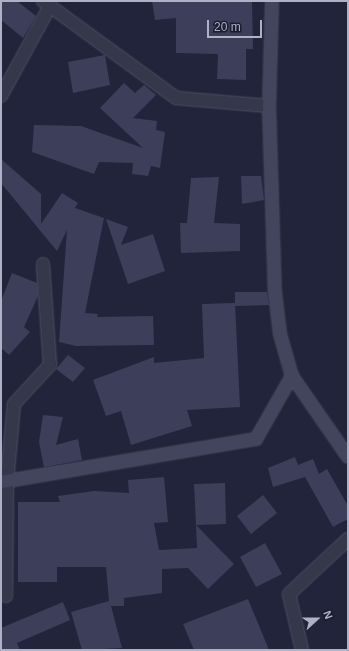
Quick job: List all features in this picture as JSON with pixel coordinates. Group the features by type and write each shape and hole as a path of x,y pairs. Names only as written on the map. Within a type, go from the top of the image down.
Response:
{"main road":[{"path":"272,1 269,106 275,292 280,334 292,376 348,457"},
{"path":"4,482 256,439 292,376"}],"street":[{"path":"1,96 46,4 176,98 269,106"},
{"path":"6,596 4,482 14,404 50,365 43,264"},
{"path":"302,650 289,594 348,539"}],"building":[{"path":"1,1 17,1 36,16 23,38 1,20"},
{"path":"152,1 252,1 253,49 246,49 246,80 217,79 218,54 176,53 176,18 155,20"},
{"path":"105,55 110,85 73,93 68,62"},
{"path":"124,83 135,93 144,85 156,95 133,118 157,121 156,130 165,132 160,168 151,166 148,176 132,174 133,163 99,162 94,174 32,152 34,125 81,126 143,148 100,108"},
{"path":"1,159 41,194 41,224 62,193 78,203 75,208 104,218 85,313 98,314 97,317 153,316 154,345 76,346 59,342 67,230 57,251 1,183"},
{"path":"241,176 261,176 264,200 242,204"},
{"path":"219,177 214,223 240,224 240,251 181,253 180,223 187,223 191,178"},
{"path":"106,219 128,227 121,245 153,234 165,271 128,284"},
{"path":"12,273 37,283 38,296 24,327 30,332 9,355 1,348 1,301"},
{"path":"235,292 267,292 269,305 235,306"},
{"path":"235,303 240,407 187,410 192,426 131,445 121,411 106,416 93,380 154,357 154,363 204,358 202,304"},
{"path":"68,355 85,368 73,382 56,369"},
{"path":"43,415 63,417 56,445 78,439 82,460 44,467 39,442"},
{"path":"295,457 298,465 313,459 319,474 327,469 348,506 348,519 333,527 305,477 273,487 268,468"},
{"path":"164,477 168,522 154,523 159,550 197,548 196,525 234,564 208,589 188,568 162,569 162,593 124,598 124,606 111,606 122,648 82,650 71,612 109,601 106,567 57,567 57,582 18,582 18,502 60,502 58,496 94,491 129,493 128,480"},
{"path":"225,483 226,524 196,525 194,484"},
{"path":"263,495 277,513 251,534 237,516"},
{"path":"265,543 282,574 256,587 240,557"},
{"path":"248,599 269,650 194,650 183,624"},
{"path":"63,602 70,620 17,643 20,650 1,650 1,628"}]}
